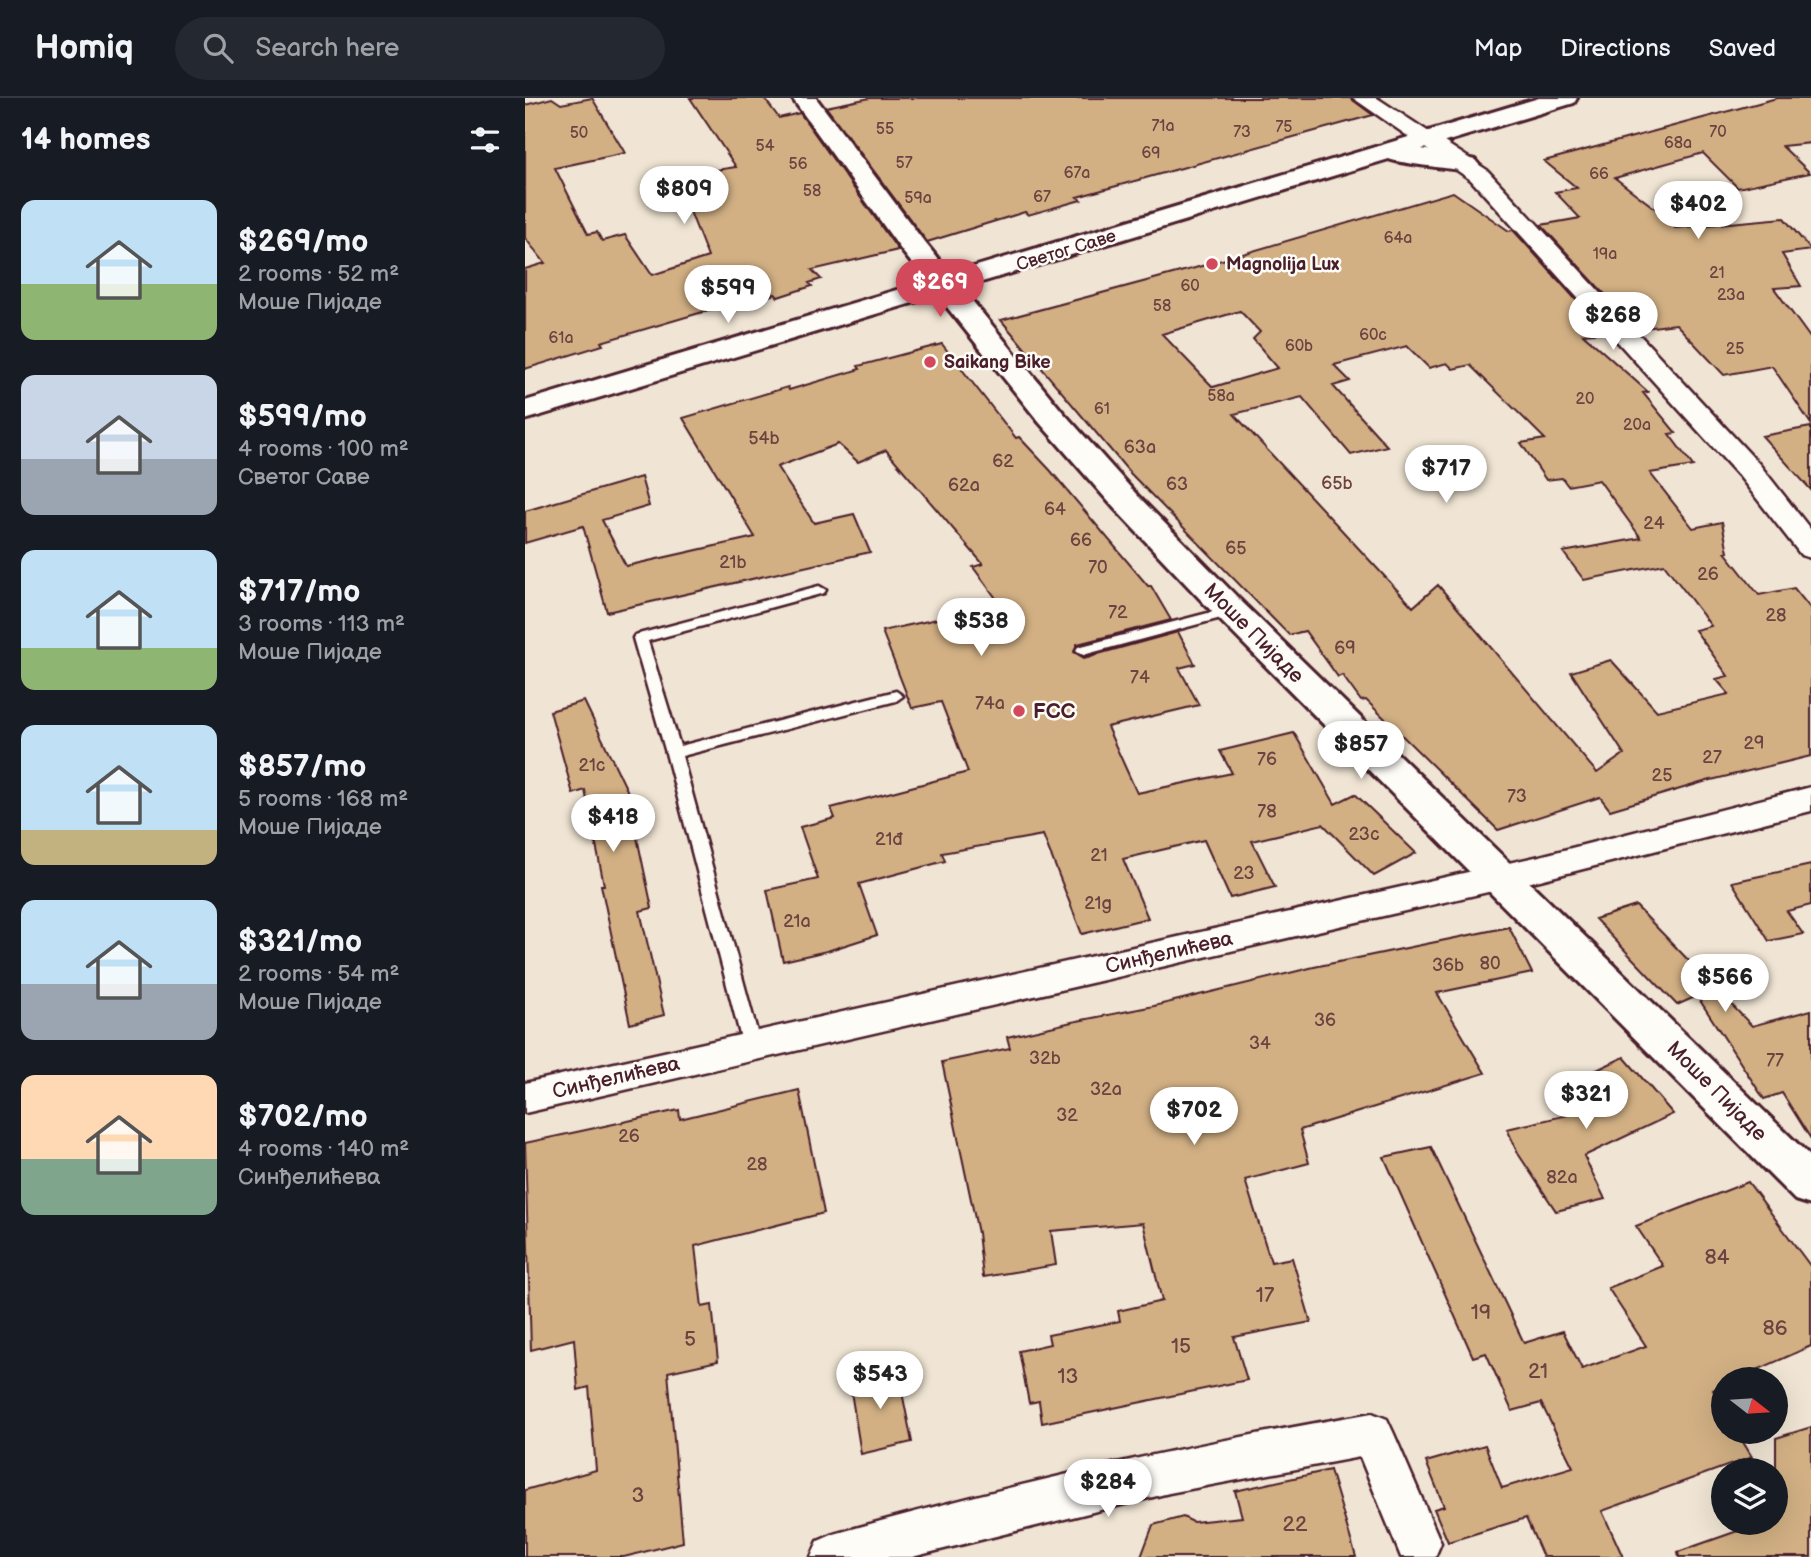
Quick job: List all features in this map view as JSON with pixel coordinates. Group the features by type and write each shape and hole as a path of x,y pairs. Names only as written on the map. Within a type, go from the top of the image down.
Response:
{"main road":[{"name":"Моше Пијаде","path":"804,98 945,287 1050,416 1126,502 1231,611 1811,1186"},
{"name":"Светог Саве","path":"525,411 945,287 1565,98"},
{"path":"1358,161 1412,156 1433,157 1466,165"}],"street":[{"path":"1363,98 1428,139 1479,176 1618,324 1750,471 1811,549"},
{"name":"Синђелићева","path":"525,1098 1499,877 1811,799"},
{"path":"834,1557 1077,1493 1298,1446 1372,1434 1418,1543"}],"lane":[{"path":"752,1046 674,753 640,638 819,590"},
{"path":"1083,650 1231,611"},
{"path":"674,753 896,696"}],"building":[{"path":"552,98 561,104 592,98 625,153 555,168 588,234 597,232 602,241 625,235 652,275 708,257 676,176 736,167 690,98 764,98 779,118 800,113 898,250 812,270 821,279 809,283 812,286 778,297 775,294 749,302 747,299 601,342 603,345 525,369 525,269 545,263 525,238 525,105"},
{"path":"870,98 1350,98 1373,115 1077,197 1081,200 1028,215 1025,212 927,242 826,107"},
{"path":"1777,98 1811,98 1811,143 1782,146 1810,173 1738,188 1703,153 1615,178 1669,219 1675,228 1784,218 1811,250 1782,254 1801,286 1774,288 1811,339 1811,424 1772,366 1724,375 1676,324 1637,329 1541,225 1580,218 1555,192 1577,188 1544,161"},
{"path":"1453,192 1509,231 1513,230 1605,332 1583,334 1648,392 1643,393 1676,433 1669,434 1693,466 1650,473 1693,528 1722,522 1728,552 1725,552 1759,595 1794,588 1811,609 1811,756 1707,781 1610,810 1600,797 1498,830 1366,700 1361,701 1342,675 1338,677 1305,631 1289,635 1130,473 1001,320 1195,268","holes":["1240,311 1260,332 1253,339 1278,368 1213,387 1162,334","1407,346 1429,368 1447,363 1453,369 1470,365 1545,439 1521,443 1546,480 1562,478 1568,486 1599,480 1641,538 1563,552 1584,580 1664,564 1711,626 1695,630 1728,676 1716,679 1729,694 1657,711 1611,660 1571,672 1624,754 1597,773 1438,585 1413,607 1234,414 1302,397 1351,455 1387,446 1333,386 1350,381 1334,365"]},
{"path":"942,344 1016,438 1019,437 1050,470 1148,586 1151,586 1171,620 1077,644 1074,652 1084,658 1178,632 1195,664 1179,668 1199,705 1107,727 1137,793 1232,773 1220,751 1294,733 1335,804 1355,794 1416,853 1374,876 1323,824 1252,841 1275,887 1230,898 1204,840 1123,859 1148,918 1082,934 1043,835 942,853 945,861 859,884 877,935 783,961 767,890 818,879 800,827 835,818 831,808 968,772 941,702 912,708 882,631 1001,605 973,567 983,564 886,450 858,462 838,444 777,467 814,523 854,514 870,552 607,612 583,526 525,543 525,511 641,477 649,506 602,520 626,566 755,537 683,418 788,387 789,390 860,369 858,366"},
{"path":"1811,427 1811,490 1762,436"},
{"path":"584,701 627,790 652,908 640,911 664,1015 630,1024 601,885 604,885 585,790 573,794 550,711"},
{"path":"1811,865 1811,905 1787,911 1803,934 1769,941 1732,882"},
{"path":"1636,906 1752,1026 1811,1010 1811,1139 1782,1093 1764,1099 1697,996 1677,1005 1595,919"},
{"path":"1509,927 1532,973 1437,993 1485,1073 1300,1130 1309,1163 1245,1180 1271,1262 1292,1258 1311,1322 1234,1337 1247,1380 1042,1423 1039,1401 1029,1403 1019,1351 1050,1344 1048,1335 1120,1321 1118,1311 1162,1301 1143,1223 1051,1231 1056,1265 983,1277 978,1233 942,1062 1010,1048 1007,1037 1154,1006 1314,967"},
{"path":"1624,1057 1673,1114 1584,1156 1605,1199 1556,1211 1519,1155 1507,1129 1568,1115 1550,1092"},
{"path":"799,1090 824,1213 695,1246 702,1307 712,1305 718,1361 668,1372 683,1542 624,1557 525,1557 525,1490 596,1470 589,1387 578,1390 574,1339 531,1350 525,1143 679,1110 680,1119"},
{"path":"1431,1147 1524,1343 1563,1331 1582,1369 1646,1346 1608,1288 1663,1266 1636,1226 1748,1182 1811,1267 1811,1346 1764,1367 1711,1367 1711,1444 1744,1444 1752,1457 1711,1458 1711,1472 1602,1511 1623,1557 1543,1557 1526,1518 1448,1542 1434,1509 1444,1506 1426,1462 1485,1445 1502,1488 1573,1467 1541,1403 1512,1411 1486,1353 1473,1357 1384,1157"},
{"path":"897,1367 912,1442 861,1454 849,1379"},
{"path":"1811,1427 1811,1557 1679,1557 1678,1552 1726,1535 1788,1535 1788,1458 1776,1458 1776,1444 1789,1444 1789,1434"},
{"path":"1330,1470 1356,1557 1141,1557 1153,1525 1183,1517 1193,1522 1242,1517 1235,1491"}],"place":[{"name":"Magnolija Lux","path":"1212,264"},
{"name":"Saikang Bike","path":"930,362"},
{"name":"FCC","path":"1019,711"}]}
